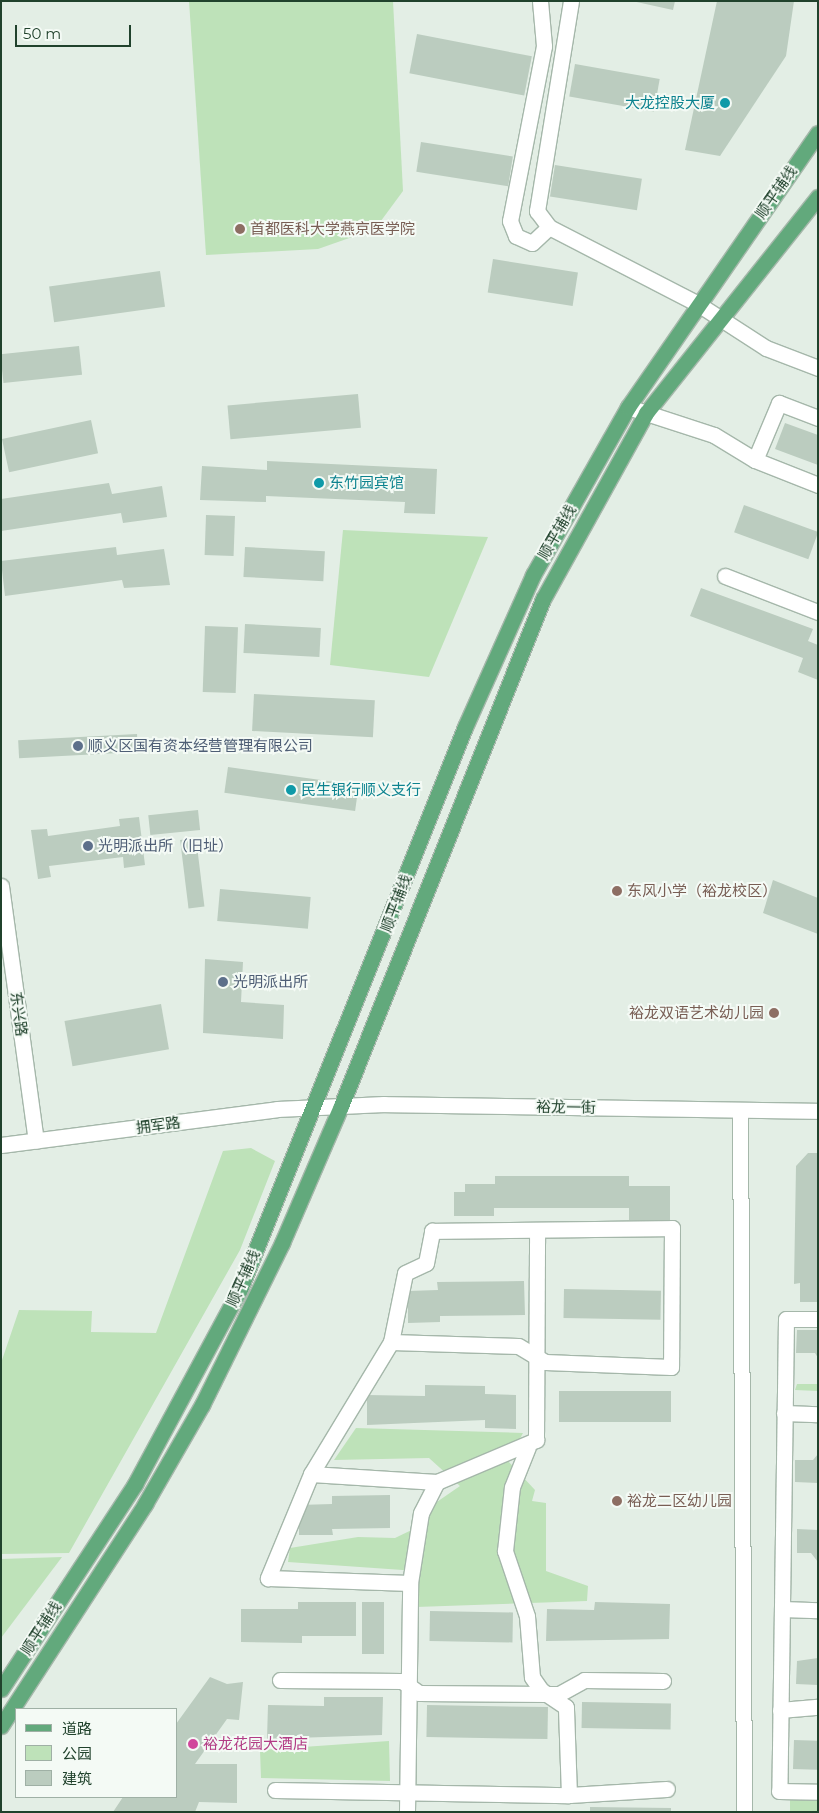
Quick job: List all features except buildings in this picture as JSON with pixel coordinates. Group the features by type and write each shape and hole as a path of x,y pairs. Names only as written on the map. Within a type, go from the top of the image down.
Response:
{"main road":[{"name":"顺平辅线","path":"1,1689 135,1484 240,1289 315,1108 477,700 534,575 628,408 698,304 818,133"},
{"name":"顺平辅线","path":"1,1726 145,1504 202,1405 282,1243 341,1106 543,599 646,413 718,318 818,197"}],"street":[{"path":"540,1 544,46 510,221 516,236 532,243 549,227"},
{"path":"571,1 537,211 549,227 698,304 766,348 818,368"},
{"path":"754,460 779,403 818,418"},
{"path":"628,408 714,435 754,460 818,484"},
{"path":"726,576 818,612"},
{"name":"东兴路","path":"1,886 36,1141"},
{"name":"裕龙一街","path":"315,1108 341,1106 818,1111"},
{"name":"拥军路","path":"1,1145 315,1108"},
{"path":"740,1110 744,1812"},
{"path":"391,1342 518,1346 545,1362 670,1367 672,1228 432,1231 426,1263 405,1273 391,1342 311,1474 268,1578 410,1583"},
{"path":"311,1474 437,1482 528,1447 536,1440 538,1230"},
{"path":"818,1319 786,1319 779,1791 818,1792"},
{"path":"784,1413 818,1414"},
{"path":"528,1447 512,1487 505,1551 527,1616 532,1677 546,1694 566,1707 569,1795"},
{"path":"407,1812 410,1583 420,1513 437,1482"},
{"path":"782,1609 818,1610"},
{"path":"280,1680 402,1681 419,1693 546,1694 559,1694 584,1680 663,1681"},
{"path":"780,1710 817,1709"},
{"path":"275,1790 569,1795 667,1789"}],"green space":[{"path":"189,1 393,1 403,191 375,229 318,249 206,255"},
{"path":"343,530 488,537 429,677 330,665"},
{"path":"251,1148 275,1161 240,1250 69,1553 1,1554 1,1363 19,1310 92,1311 91,1332 156,1333 223,1151"},
{"path":"797,1384 818,1384 818,1391 795,1390"},
{"path":"356,1428 523,1433 508,1461 535,1490 532,1501 546,1503 546,1571 588,1586 587,1601 416,1607 417,1571 288,1562 290,1548 358,1537 395,1538 422,1525 431,1506 460,1486 429,1458 334,1460"},
{"path":"62,1557 1,1638 1,1559"},
{"path":"389,1741 390,1781 261,1778 260,1750"},
{"path":"790,1795 818,1795 818,1812 790,1812"}],"place":[{"name":"大龙控股大厦","path":"725,103"},
{"name":"首都医科大学燕京医学院","path":"240,229"},
{"name":"东竹园宾馆","path":"319,483"},
{"name":"顺义区国有资本经营管理有限公司","path":"78,746"},
{"name":"民生银行顺义支行","path":"291,790"},
{"name":"光明派出所（旧址）","path":"88,846"},
{"name":"东风小学（裕龙校区）","path":"617,891"},
{"name":"光明派出所","path":"223,982"},
{"name":"裕龙双语艺术幼儿园","path":"774,1013"},
{"name":"裕龙二区幼儿园","path":"617,1501"},
{"name":"裕龙花园大酒店","path":"193,1744"}]}
